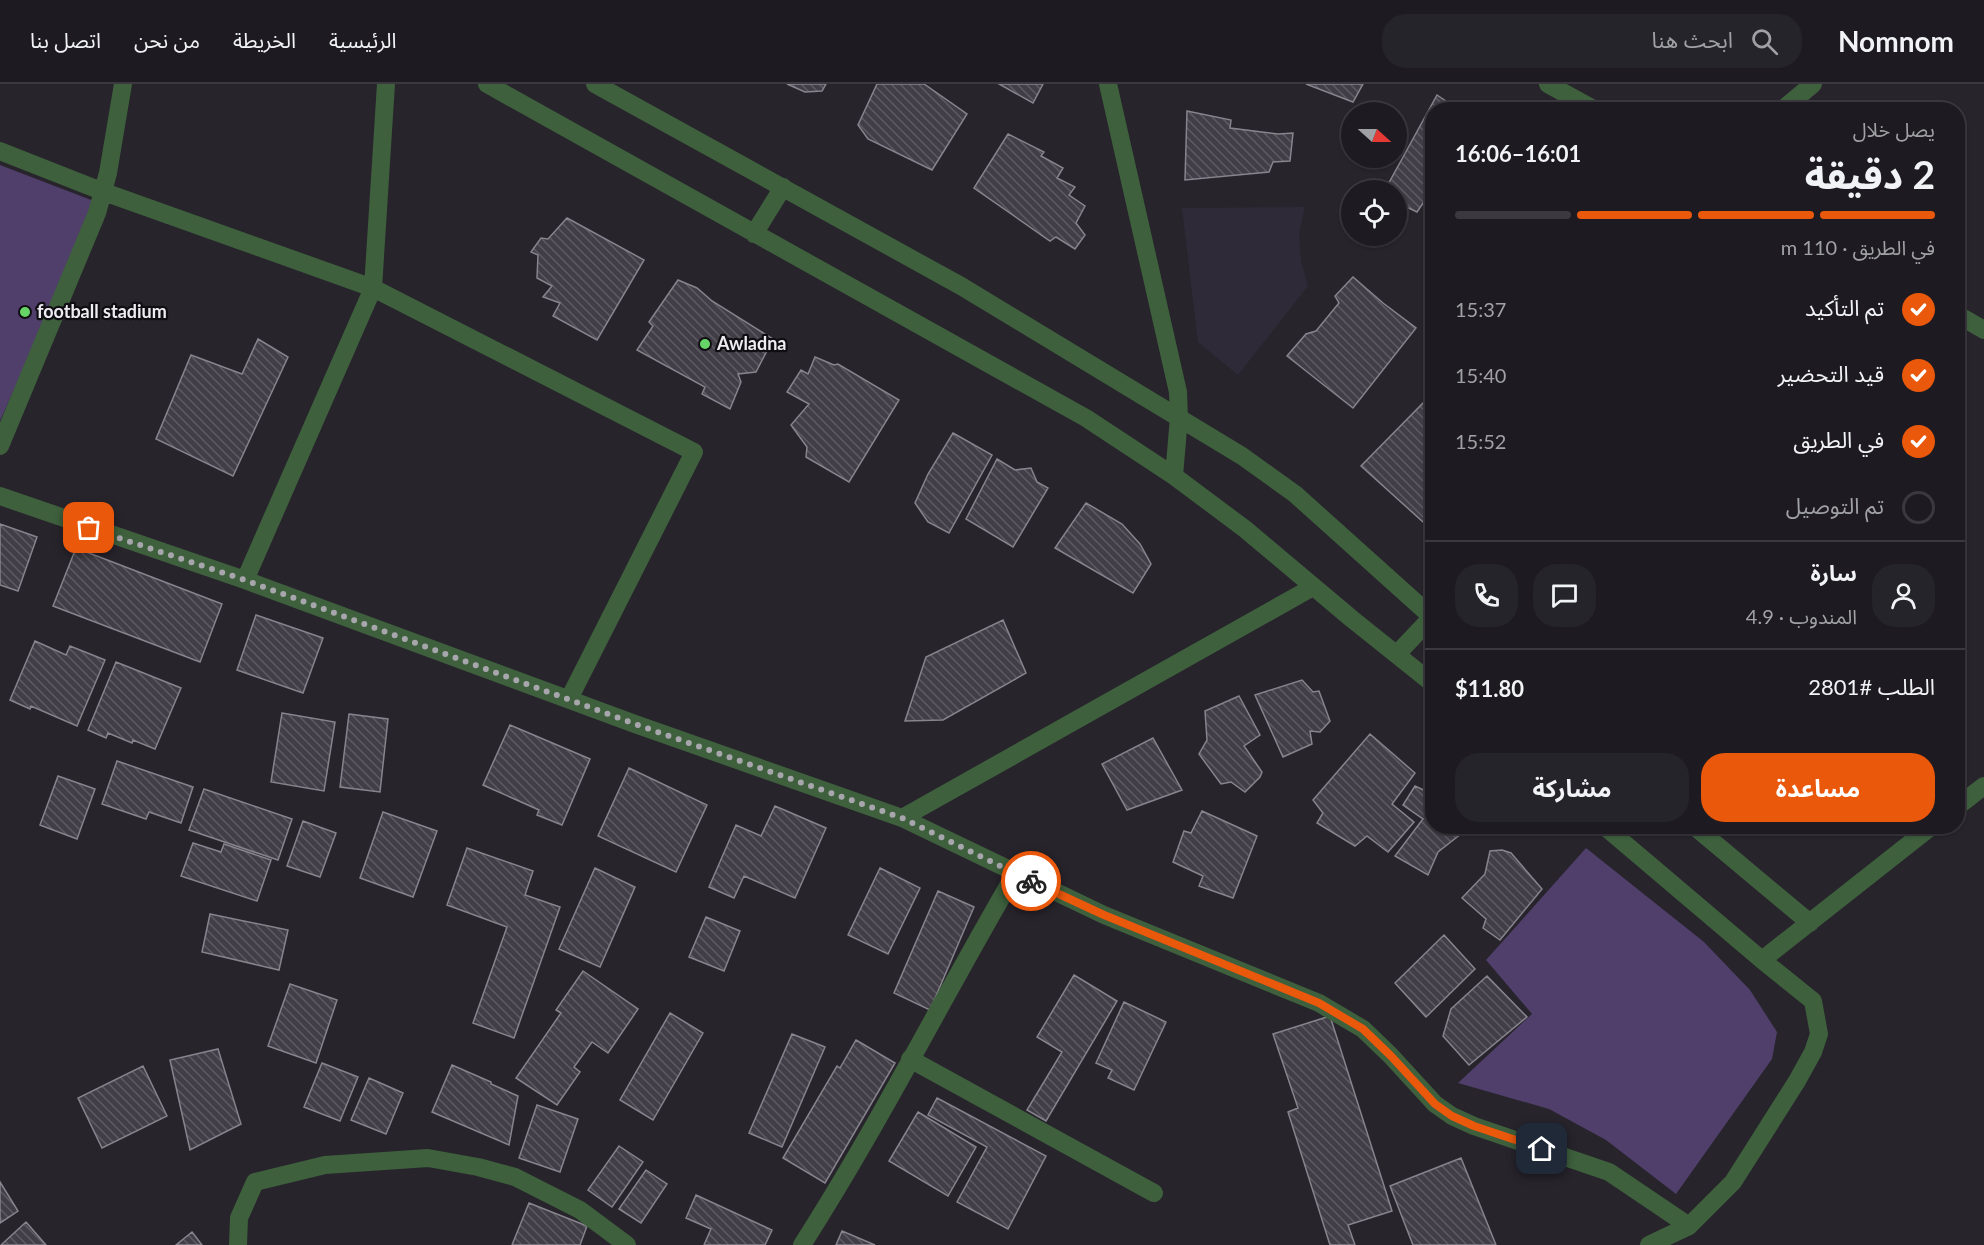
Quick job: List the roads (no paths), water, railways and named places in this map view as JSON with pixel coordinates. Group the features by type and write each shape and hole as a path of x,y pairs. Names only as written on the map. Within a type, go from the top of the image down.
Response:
{"street":[{"path":"0,446 97,213 104,192 123,84"},
{"path":"245,580 373,288 386,84"},
{"path":"487,84 1086,418 1174,476 1245,529 1425,677"},
{"path":"595,84 961,285 1242,456 1295,494 1425,611"},
{"path":"1108,84 1178,392 1179,417 1174,476"},
{"path":"1548,84 1580,102"},
{"path":"1792,102 1813,84"},
{"path":"0,151 104,192 373,288 694,452 570,699"},
{"path":"754,234 783,188"},
{"path":"1965,319 1984,330"},
{"path":"0,496 245,580 902,818 1104,915 1319,1003 1363,1029 1435,1104 1452,1116 1474,1126 1610,1172 1689,1226"},
{"path":"902,818 1313,587"},
{"path":"1398,653 1425,624"},
{"path":"1965,801 1984,786"},
{"path":"1613,834 1762,960 1813,1000 1819,1034 1813,1052 1797,1081 1733,1182 1689,1226 1649,1245"},
{"path":"1704,834 1810,923"},
{"path":"1762,960 1922,834"},
{"path":"802,1245 862,1145 1015,874"},
{"path":"910,1059 1154,1193"},
{"path":"238,1245 239,1218 255,1182 325,1165 428,1158 478,1167 515,1177 580,1210 627,1245"}],"place":[{"name":"football stadium","path":"25,312"},
{"name":"Awladna","path":"705,344"}]}
